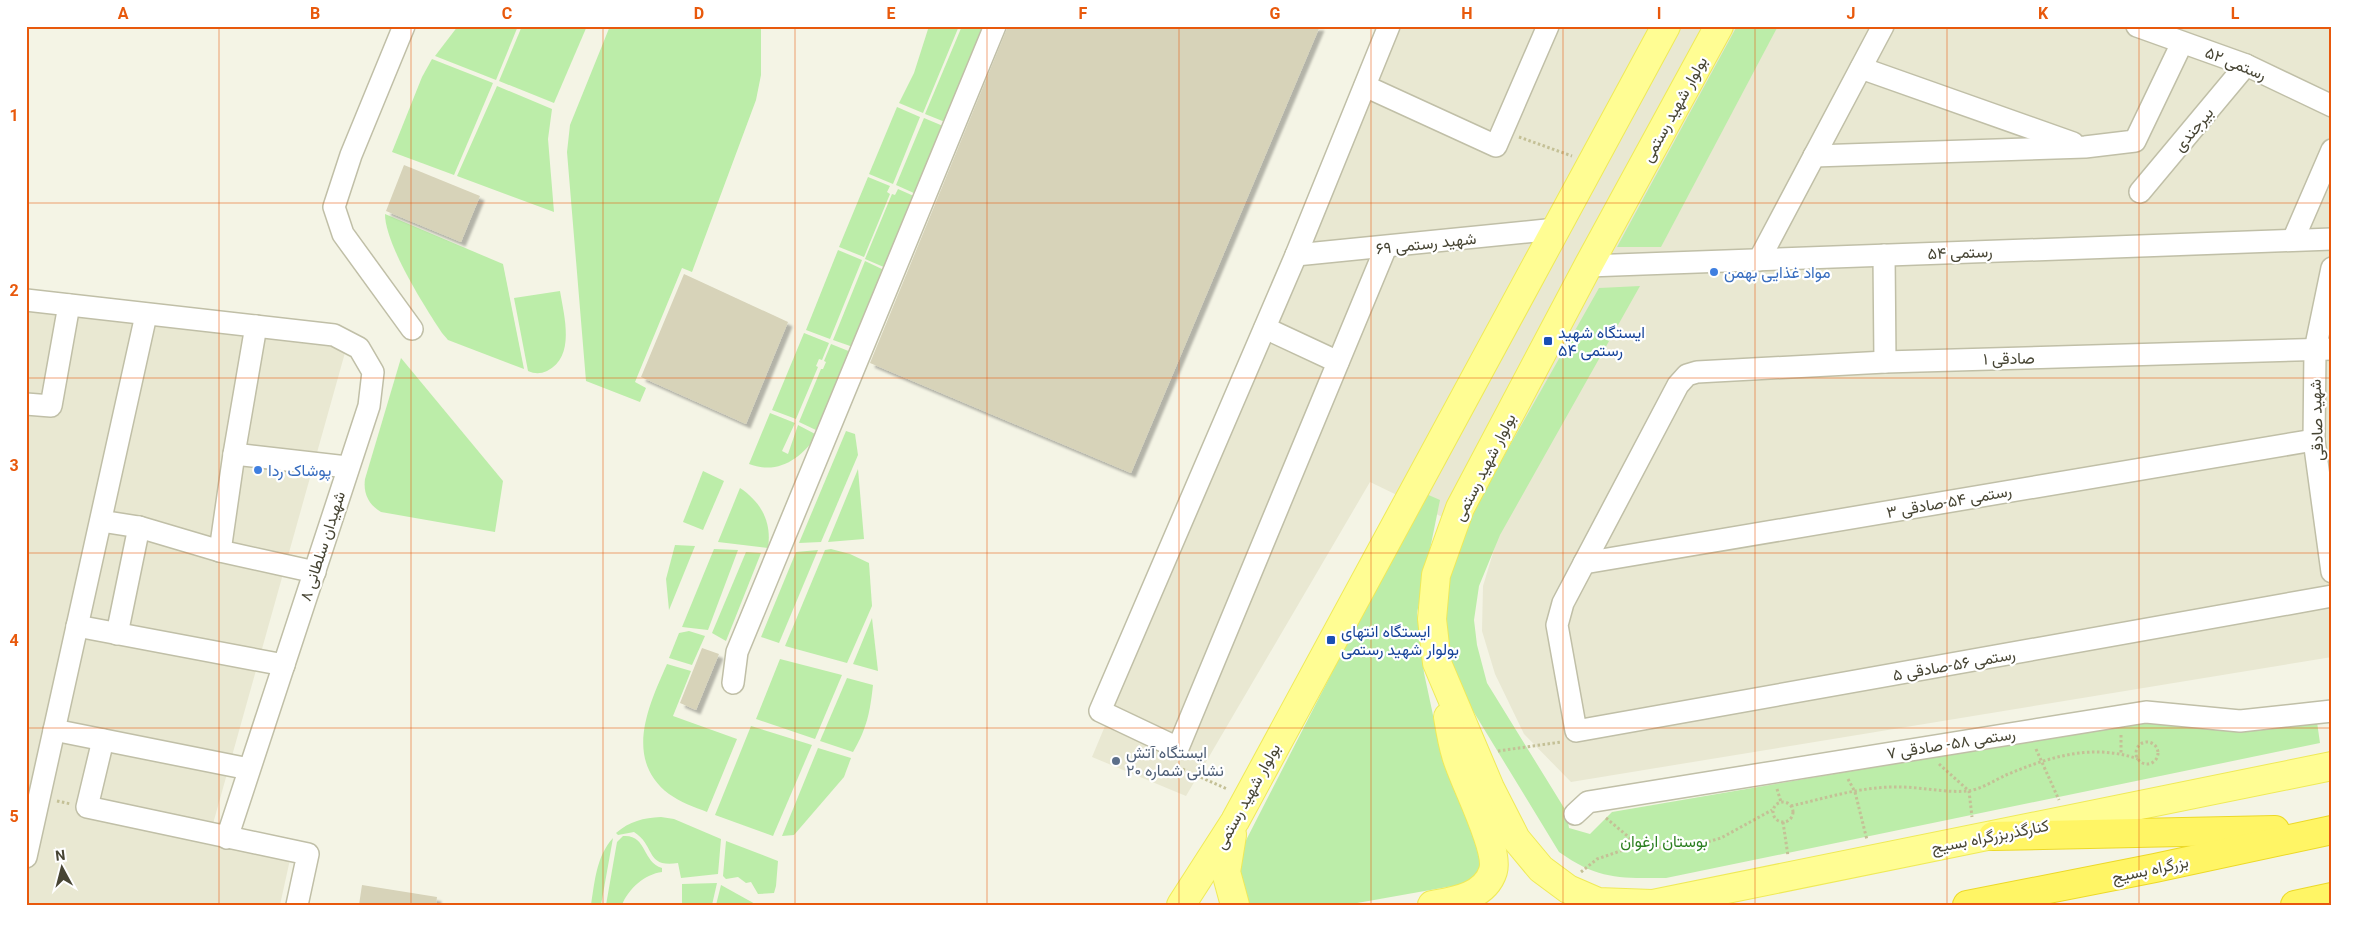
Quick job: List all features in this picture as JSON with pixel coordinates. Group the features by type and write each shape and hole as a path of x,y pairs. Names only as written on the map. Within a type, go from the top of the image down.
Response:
{"highway":[{"path":"1983,831 2332,829"},
{"name":"بزرگراه بسیج","path":"1967,905 2155,868 2332,829"},
{"path":"2295,905 2332,897"}],"main road":[{"name":"بولوار شهید رستمی","path":"1181,905 1235,822 1666,26"},
{"name":"بولوار شهید رستمی","path":"1650,904 1598,902 1568,889 1541,870 1516,839 1490,788 1436,663 1432,619 1436,576 1460,508 1588,266 1719,26"},
{"path":"1432,905 1462,899 1476,892 1487,882 1493,871 1493,852 1456,755 1436,663"},
{"name":"کنارگذربزرگراه بسیج","path":"1650,904 1983,831 2332,766"},
{"path":"1235,822 1226,872 1235,905"}],"street":[{"path":"404,26 351,155 334,207 343,234 412,329"},
{"path":"734,683 737,652 996,26"},
{"path":"1386,247 1178,748 1100,711 1296,255 1389,26"},
{"path":"1365,86 1496,146 1548,26"},
{"path":"1759,260 1883,26"},
{"name":"رستمی ۵۲","path":"2137,26 2246,65 2332,106"},
{"path":"1814,156 2085,147 2135,141 2182,43"},
{"name":"بیرجندی","path":"2140,192 2246,65"},
{"path":"1861,68 2085,147"},
{"path":"2293,240 2332,150"},
{"name":"شهید رستمی ۶۹","path":"1296,255 1556,228"},
{"name":"رستمی ۵۴","path":"1588,266 2332,239"},
{"path":"1884,255 1885,362"},
{"name":"شهید صادقی","path":"2332,268 2323,350 2320,449 2332,572"},
{"name":"شهیدان سلطانی ۸","path":"26,300 334,335 359,348 373,372 368,406 226,838"},
{"path":"26,404 51,406 68,305"},
{"path":"26,857 146,315"},
{"path":"220,551 234,454 256,326"},
{"path":"1264,328 1338,362"},
{"name":"صادقی ۱","path":"1584,563 1678,385 1687,375 1697,372 1885,362 2323,350"},
{"name":"رستمی ۵۴-صادقی ۳","path":"1584,563 2320,449"},
{"path":"234,454 347,467"},
{"path":"101,521 139,527 220,551 315,572"},
{"path":"117,634 139,527"},
{"path":"1576,731 1557,625 1563,603 1584,563"},
{"name":"رستمی ۵۶-صادقی ۵","path":"1576,731 2332,596"},
{"path":"77,626 284,665"},
{"name":"رستمی ۵۸- صادقی ۷","path":"1581,808 1838,761 2146,712 2240,721 2332,711"},
{"path":"54,730 249,769"},
{"path":"102,740 87,807 308,854 297,905"}],"path":[{"path":"1502,131 1591,163"},
{"path":"1500,760 1496,751 1562,741 1576,731"},
{"path":"2026,731 2042,760 2063,808"},
{"path":"2331,734 2332,740"},
{"path":"1568,889 1578,876 1597,859 1638,845 1668,848 1693,846 1721,838 1772,810 1780,802 1791,806 1855,792 1898,787 1969,791 2042,760 2068,754 2121,753 2146,764 2151,763 2158,756 2156,747 2148,742 2139,745 2137,750 2138,759"},
{"path":"1178,748 1171,764 1247,797"},
{"path":"1923,748 1969,791 1983,831"},
{"path":"1838,761 1855,792 1869,847"},
{"path":"40,798 87,807"},
{"path":"1783,822 1792,816 1791,806"},
{"path":"1581,808 1638,845"},
{"path":"1772,810 1773,816 1783,822"},
{"path":"1783,822 1790,864"}],"shaded area":[{"path":"1399,26 2332,26 2332,657 1571,782 1524,734 1495,674 1482,631 1483,586 1496,543 1370,482 1186,796 1092,757"},
{"path":"26,306 348,342 209,838 291,855 280,905 26,905"}],"green space":[{"path":"458,26 518,26 496,80 435,56"},
{"path":"522,26 587,26 554,103 499,81"},
{"path":"610,26 761,26 761,75 756,100 692,272 682,268 635,382 646,388 640,402 586,381 567,152 570,125"},
{"path":"929,26 959,26 923,113 899,103 914,73"},
{"path":"962,26 984,26 945,122 925,114"},
{"path":"1737,26 1778,26 1661,247 1617,247"},
{"path":"432,59 493,83 454,175 392,152 422,77"},
{"path":"497,86 552,109 548,139 554,212 457,176"},
{"path":"897,107 920,117 893,184 869,174"},
{"path":"924,118 943,126 916,194 896,185"},
{"path":"868,177 890,186 887,192 890,194 864,257 839,247"},
{"path":"898,189 916,197 886,268 865,259 892,194 895,195"},
{"path":"385,214 503,264 524,369 448,340 426,307 398,258 391,241"},
{"path":"838,250 862,260 830,339 806,330"},
{"path":"865,261 884,270 853,347 833,340"},
{"name":"بوستان ارغوان","path":"1640,286 1500,535 1479,586 1474,620 1477,645 1487,683 1566,811 1569,828 1590,834 1612,812 2150,720 2317,722 2320,743 1666,878 1610,876 1586,868 1559,852 1456,683 1443,643 1447,578 1470,516 1599,288"},
{"path":"560,291 566,335 562,356 556,365 547,371 538,373 528,371 514,298"},
{"path":"804,333 829,343 822,360 819,359 816,366 818,367 796,419 772,410"},
{"path":"831,344 851,352 818,431 799,422 821,369 823,369 826,362 824,361"},
{"path":"401,358 503,481 495,532 381,512 373,506 368,498 365,490 365,479"},
{"path":"770,413 795,423 782,451 788,454 798,425 817,435 804,451 788,463 770,467 749,464"},
{"path":"846,431 855,434 858,455 821,542 799,543"},
{"path":"858,469 864,539 828,542"},
{"path":"703,471 724,481 703,530 683,522"},
{"path":"740,488 754,500 763,514 768,530 768,548 718,542"},
{"path":"1424,493 1440,500 1417,613 1424,673 1436,729 1483,852 1479,872 1464,884 1346,905 1249,905 1238,886 1237,874 1240,852"},
{"path":"675,545 695,546 669,610 666,579"},
{"path":"714,549 738,550 708,630 682,627"},
{"path":"831,549 850,554 869,563 872,606 847,663 785,646 825,550"},
{"path":"818,550 779,643 761,637 796,552"},
{"path":"746,552 761,553 726,641 712,633"},
{"path":"872,618 878,671 853,664"},
{"path":"689,631 705,636 692,665 669,658 679,633"},
{"path":"780,659 842,675 815,739 756,719"},
{"path":"667,664 691,671 673,716 737,739 707,812 682,802 669,794 655,780 647,765 643,748 644,731 653,697"},
{"path":"847,678 873,685 867,720 853,752 820,741"},
{"path":"751,726 812,745 773,836 715,815"},
{"path":"818,748 851,758 844,777 794,835 782,836"},
{"path":"661,817 674,819 721,839 718,874 681,878 678,863 668,864 655,859 646,843 634,832 618,835 616,833 637,821"},
{"path":"623,836 636,839 651,860 662,868 662,872 649,876 638,883 628,893 622,905 606,905 617,842"},
{"path":"613,838 601,905 591,905 600,861 607,845"},
{"path":"726,841 778,861 774,893 758,894 751,882 746,883 738,877 726,879 723,876"},
{"path":"717,883 712,905 682,905 682,884"},
{"path":"721,885 757,905 716,905"}],"building":[{"path":"1008,26 1320,26 1131,473 870,363"},
{"path":"404,165 480,196 461,242 386,211"},
{"path":"684,274 788,322 746,424 641,377"},
{"path":"702,648 719,654 696,710 680,703"},
{"path":"362,885 437,897 436,905 359,905"}],"place":[{"name":"مواد غذایی بهمن","path":"1714,272"},
{"name":"ایستگاه شهید رستمی ۵۴","path":"1548,341"},
{"name":"پوشاک ردا","path":"258,470"},
{"name":"ایستگاه انتهای بولوار شهید رستمی","path":"1331,640"},
{"name":"ایستگاه آتش نشانی شماره ۲۰","path":"1116,761"}]}
